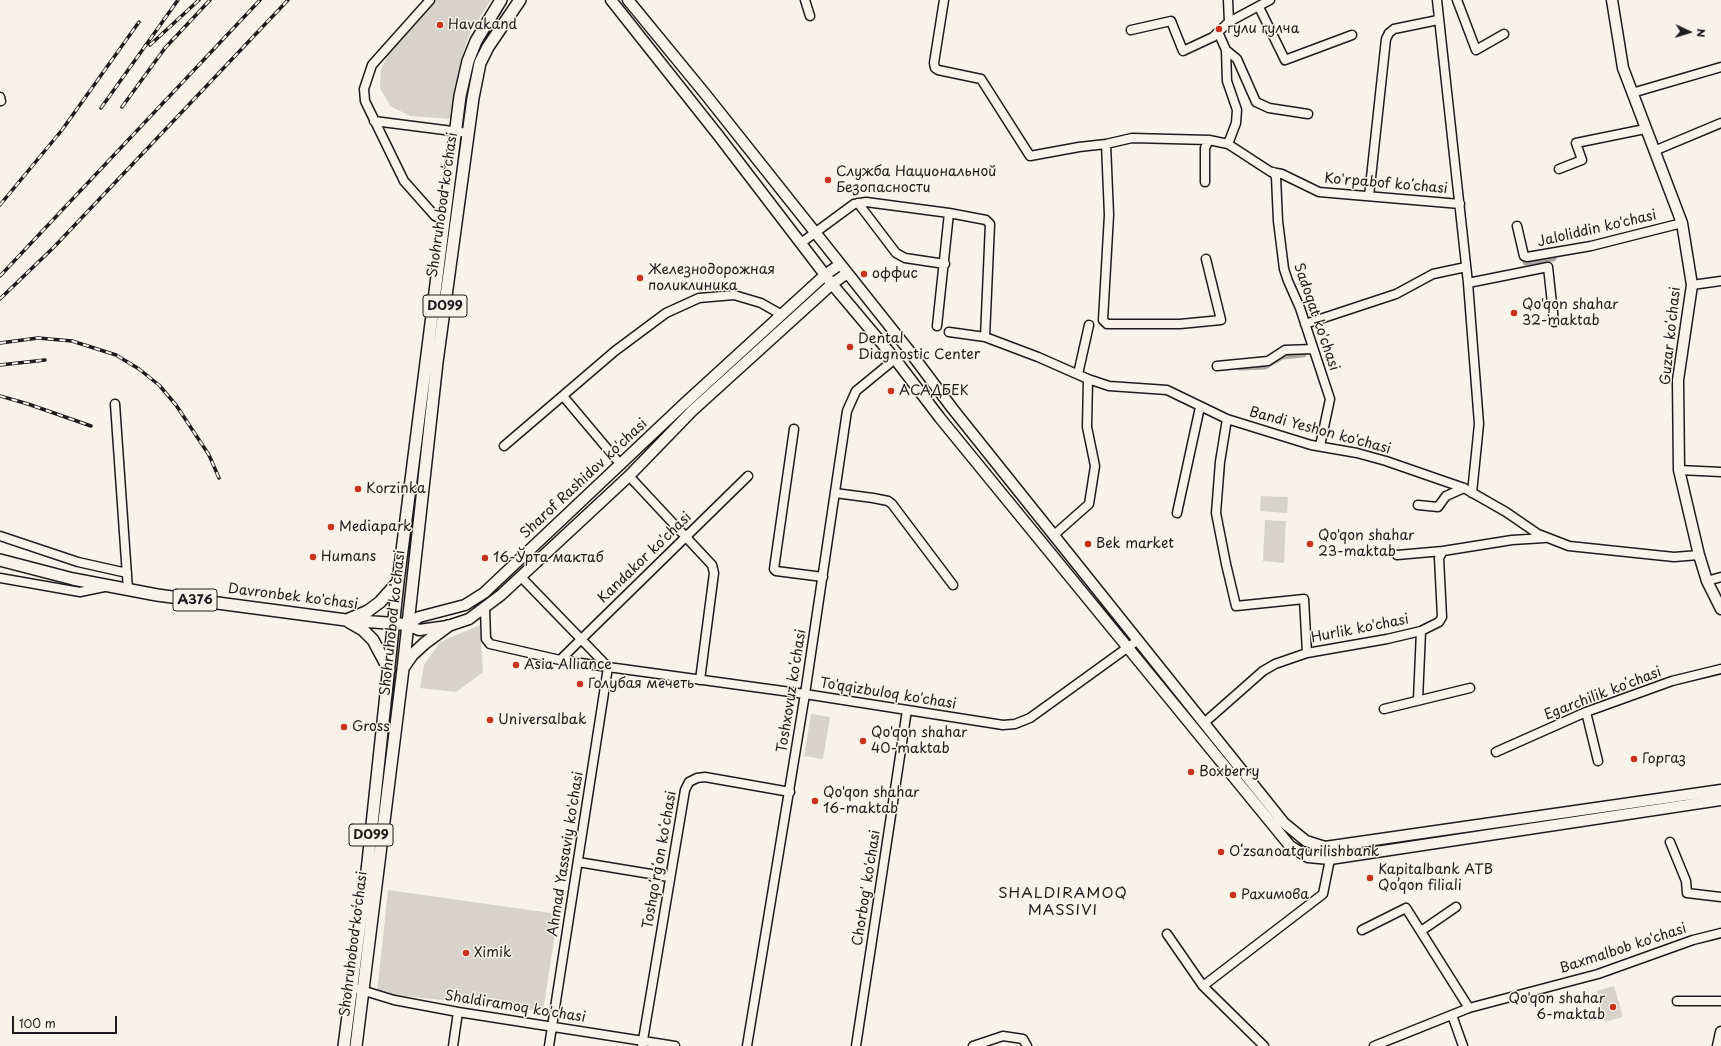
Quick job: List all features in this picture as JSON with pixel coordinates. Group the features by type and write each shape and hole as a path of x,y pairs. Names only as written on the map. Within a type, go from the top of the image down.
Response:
{"highway":[{"name":"Shohruhobod koʻchasi","path":"356,1046 358,990 398,582 460,96 468,61 476,41 501,0"},
{"name":"Shohruhobod koʻchasi","path":"344,1046 358,990 403,669 437,362 468,133 480,62 488,47 520,0"},
{"name":"Davronbek ko'chasi","path":"0,560 39,571 157,595 346,620 407,625"},
{"path":"346,620 368,610 380,602 398,582"},
{"path":"346,620 363,630 373,640 390,672"},
{"path":"403,669 412,655 424,643 448,626"}],"main road":[{"path":"611,0 832,284 895,359 940,418 1290,846 1308,856 1330,859 1721,800"},
{"path":"628,0 706,95 846,274 1284,823 1306,841 1325,847 1721,790"},
{"name":"Guzar koʻchasi","path":"1612,0 1623,68 1682,223 1692,285 1678,380 1679,470 1699,555 1707,581 1721,609"},
{"name":"Sharof Rashidov ko'chasi","path":"407,625 419,617 464,605 484,593 684,404 825,275 839,265"},
{"name":"Sharof Rashidov ko'chasi","path":"407,625 420,630 448,626 469,619 485,608 521,577 629,476 692,411 832,284 846,274"},
{"path":"574,509 583,519"},
{"path":"1718,1046 1721,1032"}],"street":[{"path":"430,0 372,65 367,76 364,95 365,101 374,121 404,181 434,216 445,221"},
{"path":"805,0 810,16"},
{"name":"Ko'rpabof koʻchasi","path":"944,0 934,63 935,68 938,70 981,79 1029,155 1032,156 1079,147 1106,144 1132,138 1209,140 1228,144 1273,172 1282,174 1319,192 1460,204"},
{"path":"1228,0 1229,22"},
{"path":"1131,30 1171,21 1183,51 1212,37 1229,22 1270,0"},
{"path":"1437,0 1468,283 1479,424 1472,494"},
{"path":"1457,0 1476,50 1504,34"},
{"path":"1259,7 1285,60 1352,35"},
{"path":"1369,196 1386,39 1389,33 1394,29 1438,20"},
{"path":"1218,32 1226,50 1227,82 1237,110 1236,123 1228,144"},
{"path":"1226,50 1237,60 1256,102 1269,108 1308,114"},
{"path":"1632,93 1721,68"},
{"path":"374,121 468,133"},
{"path":"1654,151 1721,123"},
{"path":"1559,169 1582,160 1576,143 1645,129"},
{"path":"1205,182 1205,148 1209,140"},
{"path":"1106,144 1109,215 1104,320 1107,324 1180,324 1221,320 1206,259"},
{"name":"Sadoqat ko'chasi","path":"1273,172 1276,177 1278,221 1284,269 1305,324 1330,399 1320,446"},
{"path":"801,243 850,207 858,203 866,202 949,213 986,220 990,224 985,337"},
{"path":"858,203 896,253 905,258 945,264"},
{"path":"937,326 945,264 949,213"},
{"name":"Jaloliddin ko'chasi","path":"1517,226 1524,256 1527,257 1591,246 1682,223"},
{"path":"1305,324 1396,294 1433,274 1466,267"},
{"name":"Jaloliddin ko'chasi","path":"1468,283 1548,267 1554,322"},
{"path":"1692,285 1721,281"},
{"path":"504,446 615,351 666,313 699,298 734,295 761,303 782,315"},
{"path":"1078,374 1088,325"},
{"name":"Bandi Yeshon ko'chasi","path":"949,332 985,337 1078,374 1088,380 1110,386 1167,390 1200,408 1227,419 1311,445 1357,453 1386,461 1464,488 1472,494 1506,512 1545,538 1569,546 1674,556 1699,555"},
{"path":"1217,366 1268,361 1285,350 1313,349"},
{"name":"Toshxovuz koʻchasi","path":"747,1046 790,792 847,411 856,391 895,359"},
{"path":"1054,535 1088,504 1095,466 1087,426 1088,380"},
{"path":"564,396 621,465"},
{"path":"115,404 128,590"},
{"path":"1177,513 1200,408"},
{"path":"1227,419 1220,462 1216,513 1236,606 1304,599 1307,652"},
{"path":"794,429 774,570 823,577"},
{"path":"1679,470 1721,472"},
{"path":"629,476 714,568 700,680"},
{"name":"Kandakor ko'chasi","path":"560,660 580,638 748,476"},
{"path":"1418,505 1438,507 1446,496 1464,488"},
{"path":"835,493 873,498 892,504 953,585"},
{"path":"0,536 78,562 127,573"},
{"path":"1397,555 1443,551 1512,540 1545,538"},
{"name":"Hurlik ko'chasi","path":"1204,723 1263,671 1275,664 1307,652 1387,639 1421,631 1439,622 1442,617 1439,558 1443,551"},
{"path":"521,577 608,667"},
{"path":"1707,581 1721,577"},
{"path":"0,578 80,592 108,586"},
{"name":"To'qqizbuloq ko'chasi","path":"485,608 486,639 490,644 560,660 805,694 1003,725 1015,724 1030,718 1138,640"},
{"path":"1418,700 1421,631"},
{"name":"Ahmad Yassaviy ko'chasi","path":"549,1046 608,667"},
{"name":"Egarchilik koʻchasi","path":"1496,752 1586,712 1672,681 1721,669"},
{"path":"1384,709 1470,688"},
{"name":"Chorbog' ko'chasi","path":"856,1046 907,710"},
{"path":"1586,712 1598,761"},
{"name":"Toshqoʻrgʻon koʻchasi","path":"642,1043 669,877 685,790 689,782 697,778 705,777 790,792"},
{"path":"1670,842 1686,881 1687,892 1721,897"},
{"path":"1203,986 1323,894 1330,859"},
{"path":"578,862 669,877"},
{"path":"1421,931 1456,907"},
{"path":"1362,930 1406,908 1469,1008"},
{"path":"1167,934 1203,986 1264,1046"},
{"name":"Baxmalbob ko'chasi","path":"1374,1046 1469,1008 1598,974 1693,940 1721,934"},
{"name":"Shaldiramoq ko'chasi","path":"358,990 394,1000 458,1012 552,1026 642,1043 675,1046"},
{"path":"1676,1001 1721,1001"},
{"path":"454,1046 458,1012"},
{"path":"1452,1015 1464,1046"},
{"path":"974,1046 998,1036 1025,1043"}],"shaded area":[{"path":"434,0 491,0 470,33 464,50 456,83 452,119 410,116 390,106 380,88 381,70 389,51"},
{"path":"1261,496 1288,497 1287,513 1260,511"},
{"path":"1265,520 1286,521 1284,563 1263,561"},
{"path":"480,625 483,672 456,692 420,688 424,665 440,642"},
{"path":"811,714 830,717 823,759 804,756"},
{"name":"Ximik","path":"388,890 558,914 543,1011 377,993"},
{"path":"1614,986 1623,1017 1605,1022 1596,991"}],"waterway":[{"path":"1526,262 1553,258"},
{"path":"1241,367 1265,366 1282,356 1303,354"}],"railway":[{"path":"101,108 178,0"},
{"path":"150,45 199,0"},
{"path":"122,107 165,48 210,0"},
{"path":"0,276 260,0"},
{"path":"0,299 54,247 288,0"},
{"path":"0,205 62,130 139,22"},
{"path":"0,343 38,338 72,341 116,355 139,369 159,385 176,405 209,455 219,478"},
{"path":"0,365 45,360"},
{"path":"0,396 91,426"}],"place":[{"name":"Havakand","path":"440,25"},
{"name":"гули гулча","path":"1219,29"},
{"name":"Служба Национальной Безопасности","path":"828,180"},
{"name":"оффис","path":"864,274"},
{"name":"Железнодорожная поликлиника","path":"640,278"},
{"name":"Qo'qon shahar 32-maktab","path":"1514,313"},
{"name":"Dental Diagnostic Center","path":"850,347"},
{"name":"АСАДБЕК","path":"891,391"},
{"name":"Korzinka","path":"358,489"},
{"name":"Mediapark","path":"331,527"},
{"name":"Bek market","path":"1088,544"},
{"name":"Qo'qon shahar 23-maktab","path":"1310,544"},
{"name":"Humans","path":"313,557"},
{"name":"16-Ўрта мактаб","path":"485,558"},
{"name":"Asia Alliance","path":"516,665"},
{"name":"Голубая мечеть","path":"580,684"},
{"name":"Universalbak","path":"490,720"},
{"name":"Gross","path":"344,727"},
{"name":"Qo'qon shahar 40-maktab","path":"863,741"},
{"name":"Горгаз","path":"1634,759"},
{"name":"Boxberry","path":"1191,772"},
{"name":"Qo'qon shahar 16-maktab","path":"815,801"},
{"name":"Oʻzsanoatqurilishbank","path":"1221,852"},
{"name":"Kapitalbank ATB Qo’qon filiali","path":"1370,878"},
{"name":"Рахимова","path":"1233,895"},
{"name":"Ximik","path":"466,953"},
{"name":"Qo'qon shahar 6-maktab","path":"1613,1007"}],"district":[{"name":"SHALDIRAMOQ MASSIVI","path":"1063,902"}]}
